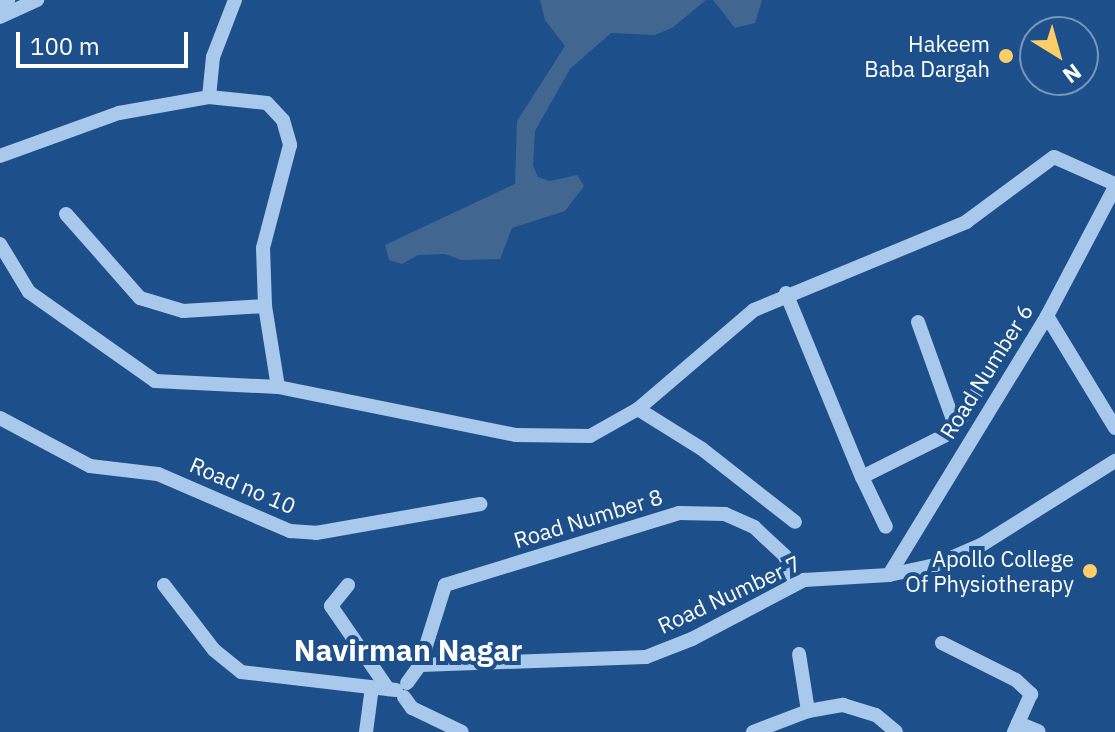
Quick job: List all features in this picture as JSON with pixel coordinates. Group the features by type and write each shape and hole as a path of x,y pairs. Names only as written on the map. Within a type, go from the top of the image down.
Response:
{"street":[{"path":"0,7 8,0"},
{"path":"0,17 37,0"},
{"path":"209,97 213,57 235,0"},
{"path":"0,156 119,113 209,97 267,103 283,120 290,145 263,248 265,306 278,387"},
{"path":"0,244 29,292 155,381 278,387 516,435 590,436 638,409 754,310 786,293 966,222 1054,157 1115,186"},
{"name":"Road Number 6","path":"889,575 1047,316 1115,186"},
{"path":"66,214 140,298 183,311 265,306"},
{"path":"786,293 862,477 886,527"},
{"path":"1047,316 1115,428"},
{"path":"918,322 956,428"},
{"path":"862,477 956,428 1013,331"},
{"path":"638,409 702,449 795,522"},
{"name":"Road no 10","path":"0,418 90,466 158,474 290,531 316,533 480,504"},
{"name":"Road Number 7","path":"420,665 646,657 692,639 794,584 818,576 889,575 935,565 983,544 1115,461"},
{"name":"Road Number 8","path":"420,665 445,585 679,513 725,514 754,527 785,556 794,584"},
{"path":"164,585 214,650 241,672 399,690"},
{"path":"348,585 331,606 412,708 462,732"},
{"path":"942,643 1016,680 1031,694 1016,728 1040,727"},
{"path":"799,654 808,711"},
{"path":"399,690 420,665"},
{"path":"366,732 372,687"},
{"path":"753,732 808,711 860,707 896,732"}],"water":[{"path":"540,0 706,0 672,28 655,35 611,33 570,69 535,131 533,166 538,177 550,181 577,175 584,186 565,211 512,228 500,259 461,260 445,254 418,255 402,264 389,260 385,245 515,184 517,121 565,46 545,20"},
{"path":"713,0 762,0 755,23 735,28"}],"place":[{"name":"Hakeem Baba Dargah","path":"1006,56"},
{"name":"Apollo College Of Physiotherapy","path":"1090,571"}],"district":[{"name":"Navirman Nagar","path":"408,650"}]}
